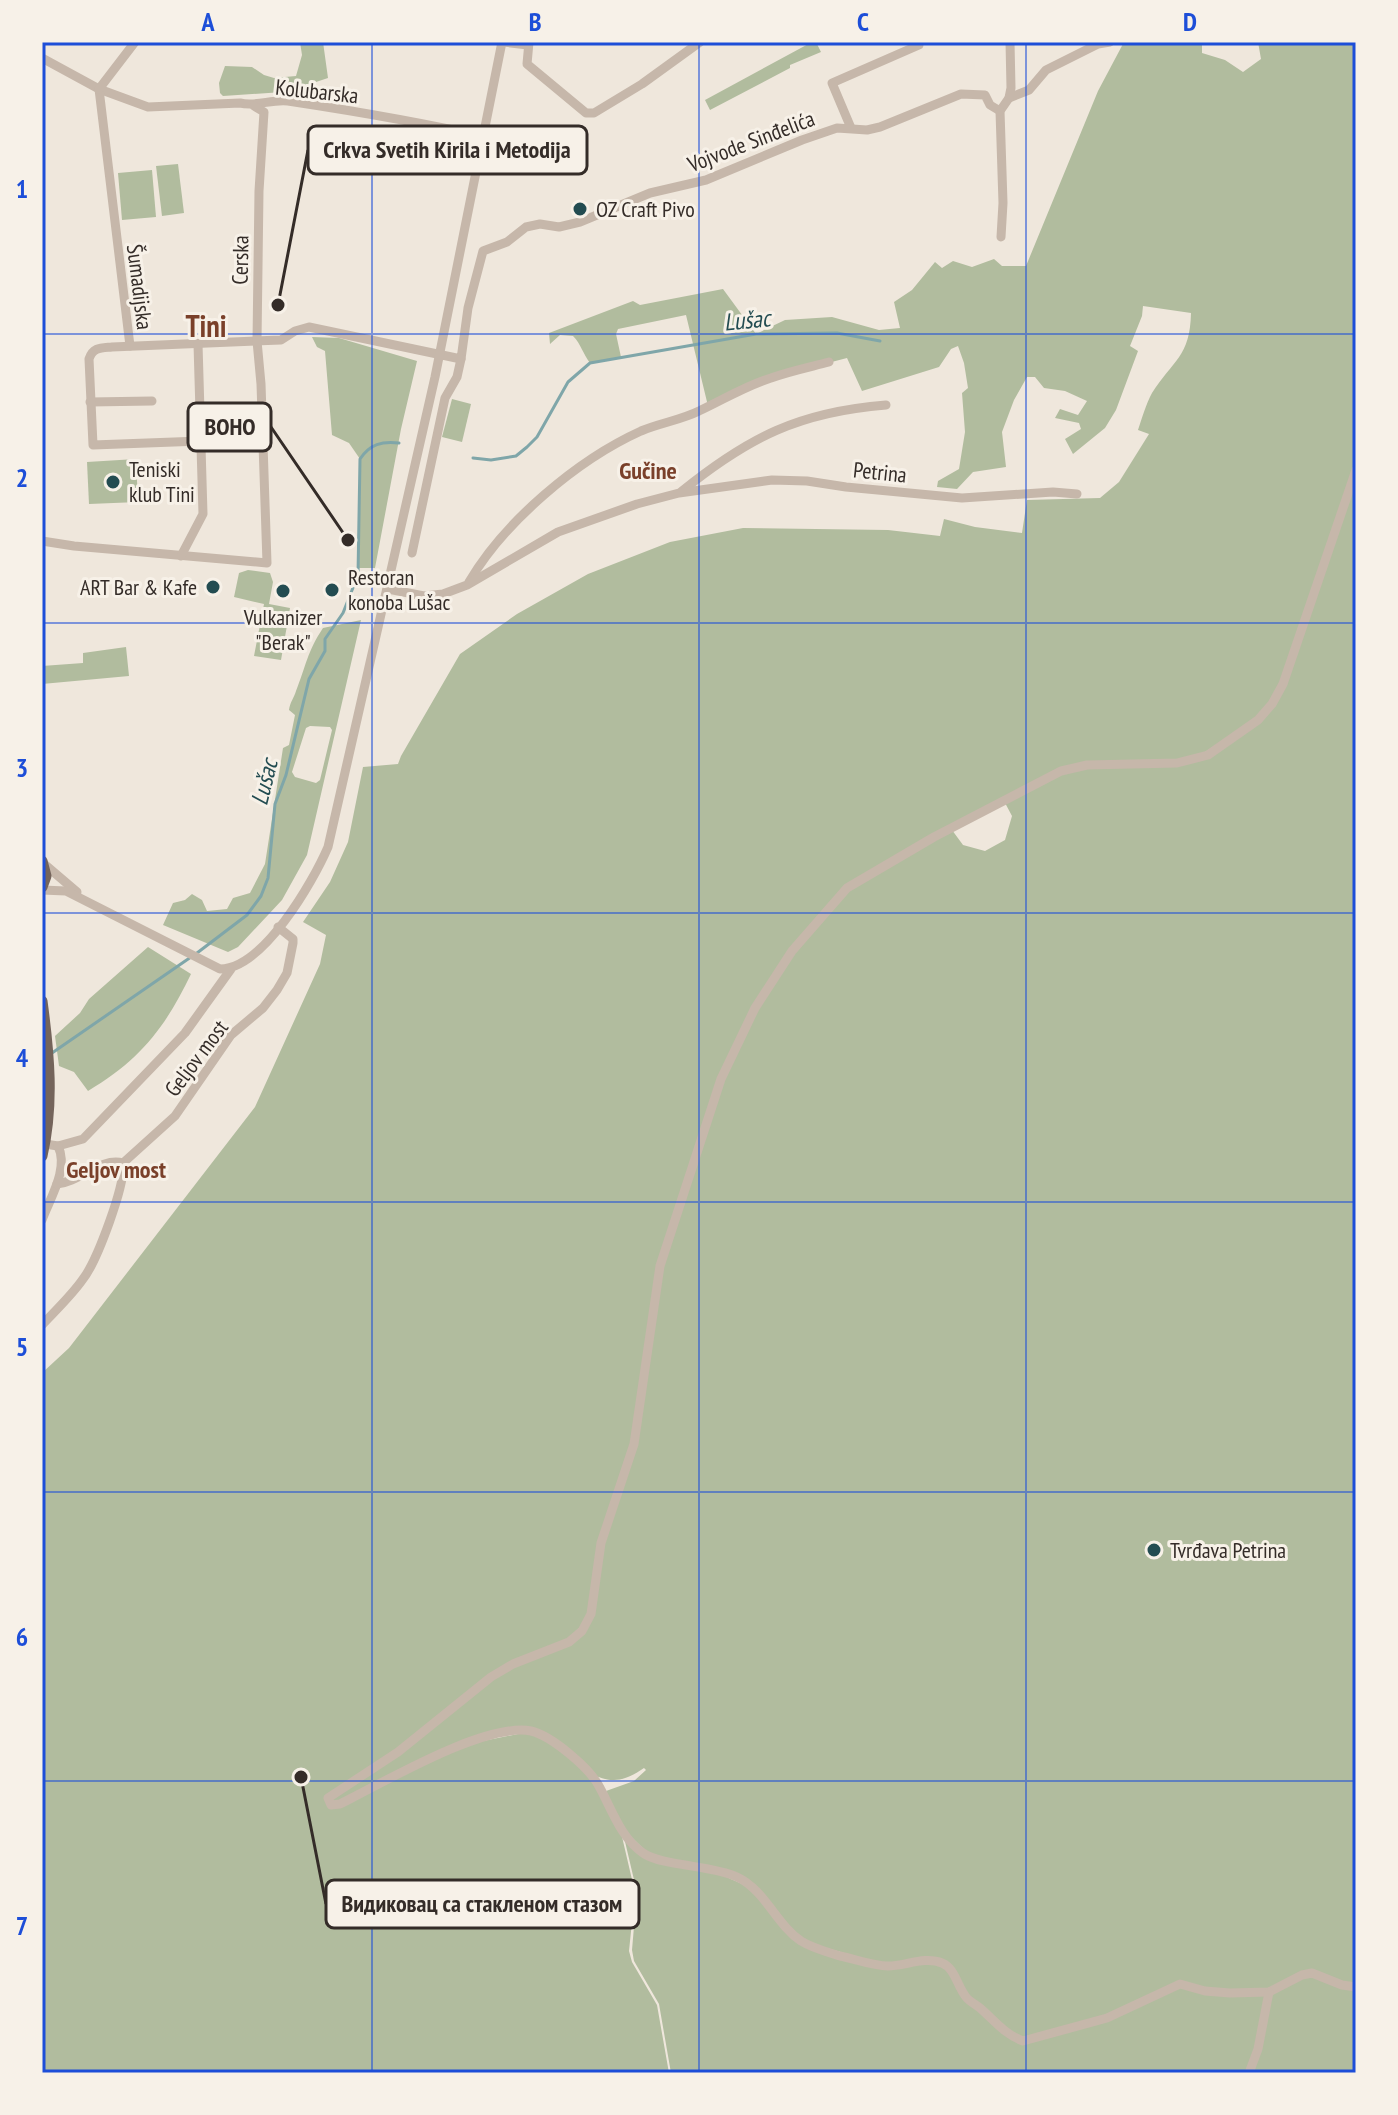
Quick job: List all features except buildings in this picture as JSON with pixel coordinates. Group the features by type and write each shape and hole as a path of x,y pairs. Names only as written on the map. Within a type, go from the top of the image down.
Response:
{"main road":[{"path":"42,888 46,876 43,862"},
{"path":"42,1001 49,1065 49,1113 43,1150"}],"street":[{"path":"99,89 135,42"},
{"path":"42,888 66,891 220,969 231,969 243,963 278,927 315,876 328,847 388,589 503,42 529,44 527,64 586,113 594,113 642,84 700,42"},
{"path":"1009,98 1010,42"},
{"path":"1001,237 1000,111 1009,98 1029,90 1046,70 1098,44 1110,42"},
{"name":"Vojvode Sinđelića","path":"851,128 832,83 919,45"},
{"name":"Kolubarska","path":"42,58 99,89 148,107 240,103 254,106 282,100 424,123 485,137"},
{"name":"Šumadijska","path":"99,89 130,346 97,348 89,359 93,445 201,441"},
{"name":"Vojvode Sinđelića","path":"461,359 468,308 481,256 486,249 507,242 526,227 540,224 559,227 580,222 650,193 706,180 837,128 867,130 880,127 961,94 985,95 990,105 1000,111"},
{"name":"Cerska","path":"181,556 267,563 257,341 259,191 264,112 254,106"},
{"path":"130,346 281,340 309,327 461,359 457,377 445,398 412,553"},
{"path":"42,541 181,556 203,514 198,344"},
{"path":"467,585 489,553 537,502 607,449 643,430 697,412 770,378 829,362"},
{"path":"90,402 152,401"},
{"name":"Petrina","path":"679,493 727,456 787,425 841,410 886,405"},
{"path":"1356,470 1283,684 1258,720 1208,755 1194,760 1087,765 1061,771 1026,788 847,888 792,951 755,1008 721,1079 660,1266 634,1444 601,1543 598,1580 587,1623 569,1642 513,1664 491,1677 389,1759 328,1798 331,1805 340,1804 484,1736 528,1731 546,1737 591,1774 621,1829 643,1854 738,1878 752,1887 791,1933 819,1949 886,1966 929,1960 941,1962 950,1968 968,2000 995,2024 1023,2041 1107,2018 1180,1984 1205,1991 1269,1992 1312,1973 1356,1987"},
{"name":"Petrina","path":"388,589 424,596 443,594 467,585 558,532 637,504 679,493 772,480 962,498 1053,492 1077,494"},
{"path":"43,862 90,902"},
{"name":"Geljov most","path":"57,1184 72,1181 110,1162 123,1163 175,1116 231,1035 263,1008 287,973 293,939 278,927"},
{"path":"43,1150 83,1139 185,1033 231,969"},
{"path":"42,1220 57,1184 62,1155 58,1146"},
{"path":"42,1325 84,1279 121,1185 123,1163"},
{"path":"1249,2073 1258,2049 1269,1992"}],"green space":[{"path":"300,42 323,42 328,78 316,82 312,90 223,96 220,93 219,83 225,66 252,67 274,78 296,76 302,55"},
{"path":"816,42 821,52 790,65 790,68 710,110 705,100"},
{"path":"1124,42 1202,42 1202,53 1225,60 1243,72 1261,59 1258,42 1356,42 1356,466 1282,684 1257,719 1194,759 1061,770 846,887 791,950 720,1078 659,1266 633,1443 599,1543 590,1614 569,1641 512,1663 398,1751 333,1792 329,1804 463,1745 528,1732 562,1749 594,1781 620,1828 633,1884 629,1951 632,1962 657,2005 669,2073 42,2073 42,1373 69,1348 255,1107 320,964 326,935 303,922 330,882 348,842 363,767 398,764 460,654 517,614 588,574 670,542 743,528 888,530 940,536 944,519 1022,533 1027,500 1100,498 1119,482 1149,434 1138,430 1144,411 1152,393 1184,349 1191,313 1143,306 1130,346 1138,351 1116,410 1105,428 1073,454 1065,439 1081,429 1079,423 1055,418 1060,409 1078,415 1087,401 1065,391 1044,388 1035,377 1027,377 1002,432 1006,467 973,472 957,489 937,487 938,481 959,469 965,432 962,393 968,388 958,346 951,349 939,367 862,391 847,358 770,378 708,406 686,315 618,329 616,334 621,357 590,363 573,336 560,335 550,344 549,333 633,301 640,305 723,289 756,334 785,320 832,317 879,330 900,328 894,302 912,290 935,262 942,268 953,261 972,267 994,259 1002,266 1026,266 1098,91"},
{"path":"178,164 184,213 162,216 156,166"},
{"path":"152,170 156,217 122,220 118,173"},
{"path":"312,337 339,338 417,361 375,568 359,568 360,459 349,443 332,435 325,351 317,347"},
{"path":"452,399 471,404 462,442 442,437"},
{"name":"Teniski klub Tini","path":"136,459 138,502 89,504 87,462"},
{"path":"1356,474 1356,1986 1313,1972 1269,1991 1230,1992 1189,1984 1118,2012 1023,2040 969,1999 941,1961 886,1965 802,1941 739,1876 651,1856 623,1829 606,1791 634,1781 646,1770 644,1768 622,1779 604,1779 574,1762 538,1732 484,1735 334,1804 331,1796 492,1678 583,1632 602,1543 635,1444 661,1266 722,1079 756,1009 793,952 848,889 952,830 963,845 985,851 1005,840 1012,816 1004,801 1062,772 1087,766 1194,761 1273,705"},
{"path":"248,570 270,573 273,582 269,604 290,608 281,660 254,656 264,604 234,597 239,573"},
{"path":"361,620 307,855 282,900 238,947 228,952 163,925 173,903 185,900 192,894 202,900 207,911 227,909 233,898 250,893 265,864 283,748 289,745 295,715 289,710 310,652 323,628","holes":["330,727 332,730 320,780 316,783 295,777 292,772 306,728"]},
{"path":"126,647 129,676 42,684 42,666 83,663 83,653"},
{"path":"148,947 191,974 161,1027 137,1055 88,1091 74,1072 59,1066 55,1036 80,1013 89,999"},
{"path":"623,1833 643,1855 711,1870 751,1888 801,1942 886,1967 928,1962 949,1969 960,1990 1013,2039 1107,2019 1180,1985 1268,1993 1248,2073 671,2073 659,2004 634,1961 635,1884"},
{"path":"1307,1974 1356,1988 1356,2073 1250,2073 1270,1993"}],"waterway":[{"name":"Lušac","path":"473,458 491,460 516,456 537,437 568,382 590,363 756,334 837,333 880,341"},
{"name":"Lušac","path":"197,953 247,915 261,896 268,878 275,804 286,775 309,679 325,651 325,639 343,613 358,575 360,459 377,445 399,443"},
{"name":"Lušac","path":"52,1053 191,957"}],"place":[{"name":"OZ Craft Pivo","path":"580,209"},
{"name":"Crkva Svetih Kirila i Metodija","path":"278,305"},
{"name":"Teniski klub Tini","path":"113,482"},
{"name":"BOHO","path":"348,540"},
{"name":"ART Bar & Кafe","path":"213,587"},
{"name":"Restoran konoba Lušac","path":"332,590"},
{"name":"Vulkanizer \"Berak\"","path":"283,591"},
{"name":"Tvrđava Petrina","path":"1154,1550"},
{"name":"Видиковац са стакленом стазом","path":"301,1777"}],"district":[{"name":"Tini","path":"206,325"},
{"name":"Gučine","path":"648,470"},
{"name":"Geljov most","path":"116,1169"}]}
